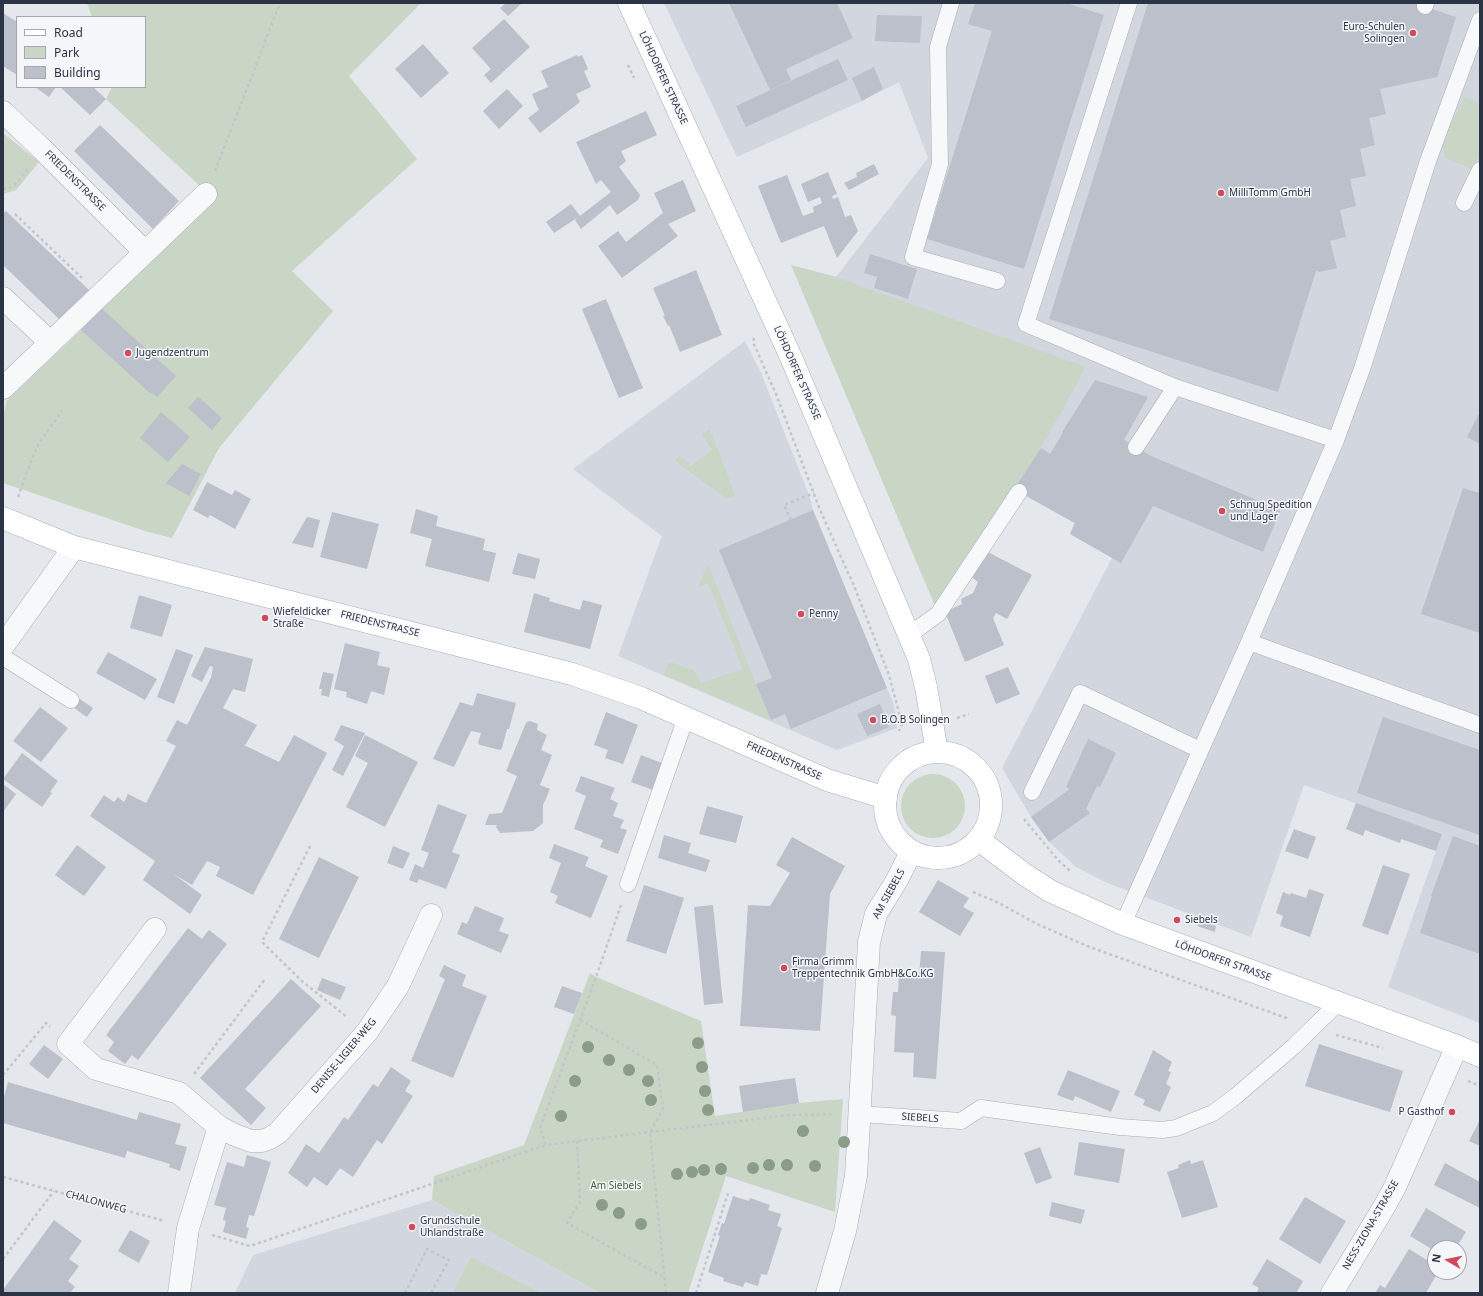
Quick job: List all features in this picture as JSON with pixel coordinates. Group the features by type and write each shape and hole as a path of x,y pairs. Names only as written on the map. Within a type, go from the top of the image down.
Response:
{"main road":[{"name":"LÖHDORFER STRASSE","path":"629,3 790,355 919,659 926,687 937,752"},
{"name":"FRIEDENSTRASSE","path":"6,519 74,547 572,674 618,689 686,717 827,780 886,798"},
{"path":"937,752 954,754 969,762 982,774 991,798 988,824 979,840 965,851 947,858 928,857 911,852 901,844 895,836 887,818 886,798 888,788 892,780 903,766 919,756 937,752"},
{"name":"LÖHDORFER STRASSE","path":"979,840 1019,871 1050,891 1123,924 1338,1002 1480,1056"}],"street":[{"name":"FRIEDENSTRASSE","path":"3,112 40,146 145,252"},
{"path":"3,388 206,194"},
{"path":"3,298 50,342"},
{"path":"3,646 74,547"},
{"name":"AM SIEBELS","path":"828,1293 845,1231 856,1176 867,960 871,928 876,914 897,880 911,852"},
{"name":"DENISE-LIGIER-WEG","path":"68,1044 96,1069 179,1093 219,1127 251,1141 262,1141 270,1138 288,1122 366,1032 398,986 431,915"},
{"path":"68,1044 155,929"},
{"name":"NESS-ZIONA-STRASSE","path":"1332,1293 1384,1207 1457,1046"},
{"path":"179,1293 188,1228 219,1127"}],"lane":[{"path":"951,3 938,46 940,164 913,257 996,281"},
{"path":"1129,3 1026,324 1175,387 1336,440"},
{"path":"1123,924 1249,642 1336,440 1362,369 1428,161 1480,20"},
{"path":"1464,203 1480,170"},
{"path":"1136,447 1175,387"},
{"path":"909,635 938,614 1019,492"},
{"path":"1249,642 1480,725"},
{"path":"3,657 71,700"},
{"path":"1032,792 1080,693 1200,750"},
{"path":"628,884 686,717"},
{"name":"SIEBELS","path":"860,1114 961,1121 981,1108 1120,1127 1162,1130 1176,1128 1213,1113 1236,1096 1279,1059 1338,1002"}],"path":[{"path":"206,194 280,3"},
{"path":"627,64 636,83"},
{"path":"15,214 100,295"},
{"path":"754,336 754,342 776,394 814,493 889,675 902,725 899,731"},
{"path":"6,519 39,443 62,411"},
{"path":"791,520 784,505 814,493"},
{"path":"1024,819 1058,860 1075,876"},
{"path":"310,846 262,942 303,982 366,1032"},
{"path":"546,1145 540,1128 596,977 628,884"},
{"path":"973,892 999,903 1037,924 1087,946 1313,1027 1390,1050"},
{"path":"179,1093 265,979"},
{"path":"580,1020 657,1065 663,1108 650,1133 666,1293"},
{"path":"3,1075 46,1024 68,1044"},
{"path":"1445,1072 1480,1086"},
{"name":"CHALONWEG","path":"3,1177 250,1246 546,1145 788,1115 860,1114"},
{"path":"577,1141 580,1202 567,1223 665,1278"},
{"path":"696,1293 729,1190"},
{"path":"3,1259 54,1191"},
{"path":"405,1293 427,1249 449,1260 431,1293"}],"shaded area":[{"path":"664,3 1480,3 1480,1023 1388,987 1442,834 1304,785 1251,937 1105,882 1076,867 1049,842 1031,817 1002,768 1112,558 1070,534 1074,523 1024,495 791,265 836,277 928,158 899,82 862,101 737,157"},
{"path":"745,341 761,373 809,495 813,510 894,705 897,728 837,750 618,656 662,536 573,469"},
{"name":"Grundschule Uhlandstraße","path":"432,1200 600,1293 235,1293 253,1255"}],"green space":[{"path":"87,3 421,3 349,76 417,159 292,271 333,311 219,448 172,538 145,531 3,483 3,417 7,400 81,330 101,308 214,199 106,99 112,88 146,88 146,16 92,16"},
{"path":"1465,97 1480,104 1480,154 1472,169 1445,158 1442,142"},
{"path":"3,133 39,162 16,190 3,194"},
{"path":"791,265 836,277 1086,367 1041,448 935,606"},
{"path":"710,429 735,495 727,499 675,461 680,455 691,466 712,450 702,434"},
{"path":"708,564 771,720 664,675 669,662 694,670 701,683 743,669 708,583 698,587"},
{"path":"933,774 945,776 956,783 963,794 965,806 963,818 956,829 945,836 933,838 921,836 910,829 903,818 901,806 903,794 910,783 921,776"},
{"name":"Am Siebels","path":"590,973 596,977 701,1021 715,1116 799,1103 843,1099 835,1212 726,1176 688,1293 600,1293 432,1200 434,1176 524,1145"},
{"path":"471,1257 541,1293 453,1293"}],"building":[{"path":"506,3 522,3 508,16 500,8"},
{"path":"729,3 837,3 853,38 786,69 791,80 770,90"},
{"path":"975,3 1066,3 1104,15 1024,269 927,239 992,31 968,24"},
{"name":"MilliTomm GmbH","path":"1148,3 1414,3 1456,17 1437,77 1380,89 1386,114 1369,118 1375,145 1360,149 1366,176 1350,179 1356,206 1340,210 1346,237 1330,241 1337,268 1320,272 1316,271 1278,392 1049,319"},
{"path":"3,13 16,21 16,74 3,66"},
{"path":"877,15 922,16 920,43 875,41"},
{"path":"504,19 530,47 491,83 484,75 491,69 472,48"},
{"path":"423,44 449,73 421,98 395,69"},
{"path":"577,55 578,57 582,55 588,69 584,71 591,87 576,94 580,102 540,133 528,118 539,110 532,94 548,87 541,71"},
{"path":"838,59 848,80 746,127 736,106"},
{"path":"874,67 883,89 862,101 852,78"},
{"path":"36,88 55,88 49,97"},
{"path":"61,88 94,88 106,99 90,115"},
{"path":"507,89 523,106 499,129 483,111"},
{"path":"646,111 657,135 621,151 626,161 619,167 640,195 638,200 617,215 610,205 581,229 575,220 611,192 601,180 596,184 576,142"},
{"path":"100,125 179,201 153,229 74,151"},
{"path":"874,164 879,174 849,190 844,183 857,177 856,173"},
{"path":"828,172 837,194 832,196 833,199 838,197 845,217 851,215 858,231 837,258 824,226 781,243 758,186 787,175 803,216 814,212 813,207 822,203 820,197 808,202 801,184"},
{"path":"683,180 696,211 668,224 678,236 622,278 598,246 618,231 626,242 663,213 654,193"},
{"path":"571,204 580,216 554,233 546,222"},
{"path":"6,211 89,290 59,319 3,265 3,214"},
{"path":"870,254 917,269 908,299 874,288 877,277 864,273"},
{"path":"696,270 722,335 680,352 669,325 668,326 663,316 665,316 653,288"},
{"path":"606,299 643,388 619,398 582,309"},
{"name":"Jugendzentrum","path":"101,308 176,376 157,397 152,393 151,394 81,330"},
{"path":"1095,380 1148,397 1124,440 1151,456 1280,511 1263,552 1153,506 1121,563 1070,534 1075,523 1014,489 1041,448 1050,454"},
{"path":"198,397 222,418 212,430 188,408"},
{"path":"161,412 190,437 168,462 140,438"},
{"path":"1480,412 1480,444 1467,437"},
{"path":"182,464 201,474 189,496 166,483"},
{"path":"207,482 232,495 235,490 251,499 235,529 210,515 208,518 193,510"},
{"path":"1463,488 1480,493 1480,633 1421,614"},
{"path":"416,509 438,516 436,526 485,539 483,550 496,553 489,582 425,566 432,539 410,533"},
{"name":"Penny","path":"813,510 887,688 791,729 785,714 771,720 756,684 772,678 719,550"},
{"path":"332,512 379,524 367,569 320,557"},
{"path":"307,517 320,520 313,548 292,543"},
{"path":"984,550 1032,575 1007,619 996,613 993,618 1004,645 965,662 945,612 962,604 961,599 973,593 978,582 969,575"},
{"path":"518,553 540,559 535,579 512,574"},
{"path":"534,593 550,598 549,601 580,610 583,600 602,605 590,649 524,632"},
{"path":"139,595 172,605 162,637 130,628"},
{"path":"345,643 380,652 377,665 390,668 384,695 371,691 367,704 346,697 347,692 334,689"},
{"path":"205,647 253,659 245,692 233,689 223,708 257,725 244,745 279,762 294,735 327,753 253,895 216,876 220,867 207,861 192,885 172,873 202,895 190,914 143,880 155,861 90,816 104,795 114,802 118,797 124,802 128,794 146,803 176,746 166,741 177,720 187,725 211,678 213,667 210,666 202,682 191,676"},
{"path":"176,649 193,655 174,704 157,697"},
{"path":"108,652 157,679 145,700 96,673"},
{"path":"1008,667 1020,694 996,704 985,676"},
{"path":"323,672 334,674 329,697 321,695 322,689 319,689"},
{"path":"477,693 516,703 502,748 500,750 480,745 478,743 481,733 471,731 454,767 433,759 460,702 473,706"},
{"path":"74,695 93,708 87,717 68,704"},
{"path":"880,704 889,727 867,736 857,714"},
{"path":"40,707 68,728 41,762 13,741"},
{"path":"606,712 638,725 623,764 605,758 608,750 594,745"},
{"path":"1383,717 1480,750 1480,835 1357,793"},
{"path":"530,721 538,724 537,730 547,735 541,750 552,755 540,785 550,789 543,805 543,823 533,831 500,833 496,827 497,825 485,825 489,814 502,813 517,776 506,771 525,725"},
{"path":"341,725 365,733 343,776 332,770 344,746 334,740"},
{"path":"365,735 418,762 385,827 346,807 368,763 355,756"},
{"path":"1088,739 1116,753 1100,787 1097,786 1086,809 1090,813 1049,842 1031,817 1070,789 1066,787"},
{"path":"22,753 58,781 42,807 3,779"},
{"path":"641,755 662,763 653,790 631,782"},
{"path":"581,776 615,788 610,799 618,803 613,816 624,820 620,828 627,830 618,854 600,847 603,840 574,829 586,796 575,791"},
{"path":"3,784 16,794 3,812"},
{"path":"1356,803 1442,834 1436,851 1401,839 1400,843 1365,830 1363,836 1346,829"},
{"path":"438,804 467,815 452,852 460,855 446,889 419,879 417,883 409,880 415,864 423,868 429,853 421,850"},
{"path":"707,806 743,816 736,843 699,834"},
{"path":"1294,829 1316,837 1308,859 1285,851"},
{"path":"664,835 691,843 688,853 710,860 706,872 658,858"},
{"path":"1453,836 1480,846 1480,954 1420,933 1431,896"},
{"name":"Firma Grimm Treppentechnik GmbH&Co.KG","path":"792,837 845,866 830,894 820,1031 740,1026 748,905 770,906 790,873 776,865"},
{"path":"554,844 589,857 585,866 608,876 591,918 555,903 558,896 550,892 561,863 549,858"},
{"path":"77,845 106,867 84,896 55,875"},
{"path":"393,846 410,853 403,869 387,863"},
{"path":"319,857 359,877 319,958 279,939"},
{"path":"1383,865 1410,874 1388,935 1362,926"},
{"path":"938,880 969,898 963,907 974,913 960,936 919,912"},
{"path":"644,885 684,898 666,954 626,941"},
{"path":"1309,889 1324,894 1310,937 1280,926 1283,916 1276,913 1283,892 1306,898"},
{"path":"713,905 723,1003 704,1005 694,907"},
{"path":"475,906 504,918 499,931 509,935 501,953 457,934 462,922 467,924"},
{"path":"1200,920 1216,926 1215,932 1197,926"},
{"path":"188,928 202,939 209,930 227,944 138,1060 132,1055 125,1064 108,1051 114,1042 106,1035"},
{"path":"921,951 945,952 936,1079 913,1077 914,1053 894,1052 896,1016 891,1015 893,992 898,992 899,976 919,977"},
{"path":"444,965 466,975 462,986 487,996 453,1078 411,1061 445,979 439,976"},
{"path":"322,978 346,987 340,1000 317,990"},
{"path":"291,979 321,1006 245,1089 266,1108 251,1125 200,1078"},
{"path":"562,986 582,993 574,1014 554,1007"},
{"path":"1319,1044 1403,1071 1390,1112 1305,1086"},
{"path":"44,1045 63,1059 48,1079 29,1064"},
{"path":"1153,1050 1172,1062 1168,1071 1171,1072 1166,1084 1171,1087 1160,1112 1143,1105 1145,1100 1134,1095"},
{"path":"391,1067 411,1081 405,1091 413,1096 382,1144 377,1140 353,1177 340,1168 327,1186 314,1177 307,1187 288,1173 306,1144 319,1153 344,1117 348,1120 373,1084 378,1087"},
{"path":"1068,1070 1120,1091 1111,1112 1075,1096 1073,1101 1057,1095"},
{"path":"795,1078 799,1103 743,1112 739,1086"},
{"path":"8,1082 137,1120 139,1112 181,1124 175,1144 187,1147 180,1171 169,1167 170,1164 127,1151 125,1158 3,1123 3,1101"},
{"path":"1480,1120 1480,1146 1469,1141"},
{"path":"1079,1142 1125,1149 1119,1183 1074,1175"},
{"path":"1040,1147 1052,1178 1036,1184 1024,1153"},
{"path":"247,1155 271,1162 254,1216 249,1215 246,1227 249,1228 246,1239 223,1232 226,1221 223,1220 226,1208 214,1205 227,1162 244,1167"},
{"path":"1190,1160 1191,1164 1203,1160 1218,1207 1182,1218 1167,1172 1179,1168 1178,1165"},
{"path":"1445,1163 1480,1182 1480,1208 1434,1185"},
{"path":"733,1196 749,1201 750,1198 770,1205 768,1210 781,1214 777,1226 782,1228 767,1275 761,1274 758,1286 745,1282 743,1287 723,1281 724,1278 708,1272 720,1236 718,1235 722,1223 724,1224"},
{"path":"1305,1197 1346,1221 1320,1264 1279,1239"},
{"path":"1052,1202 1085,1210 1081,1224 1049,1216"},
{"path":"1426,1208 1466,1232 1461,1240 1427,1240 1427,1246 1410,1236"},
{"path":"54,1220 82,1241 69,1259 79,1266 68,1281 75,1287 70,1293 3,1293 3,1290"},
{"path":"130,1230 150,1241 139,1263 118,1251"},
{"path":"1409,1249 1427,1260 1427,1280 1433,1280 1426,1293 1375,1293 1380,1285 1385,1288"},
{"path":"1267,1259 1303,1281 1297,1292 1299,1293 1256,1293 1259,1288 1252,1284"}],"place":[{"name":"Euro-Schulen Solingen","path":"1413,33"},
{"name":"MilliTomm GmbH","path":"1221,193"},
{"name":"Jugendzentrum","path":"128,353"},
{"name":"Schnug Spedition und Lager","path":"1222,511"},
{"name":"Penny","path":"801,614"},
{"name":"Wiefeldicker Straße","path":"265,618"},
{"name":"B.O.B Solingen","path":"873,720"},
{"name":"Siebels","path":"1177,920"},
{"name":"Firma Grimm Treppentechnik GmbH&Co.KG","path":"784,968"},
{"name":"P Gasthof","path":"1452,1112"},
{"name":"Grundschule Uhlandstraße","path":"412,1227"}]}
